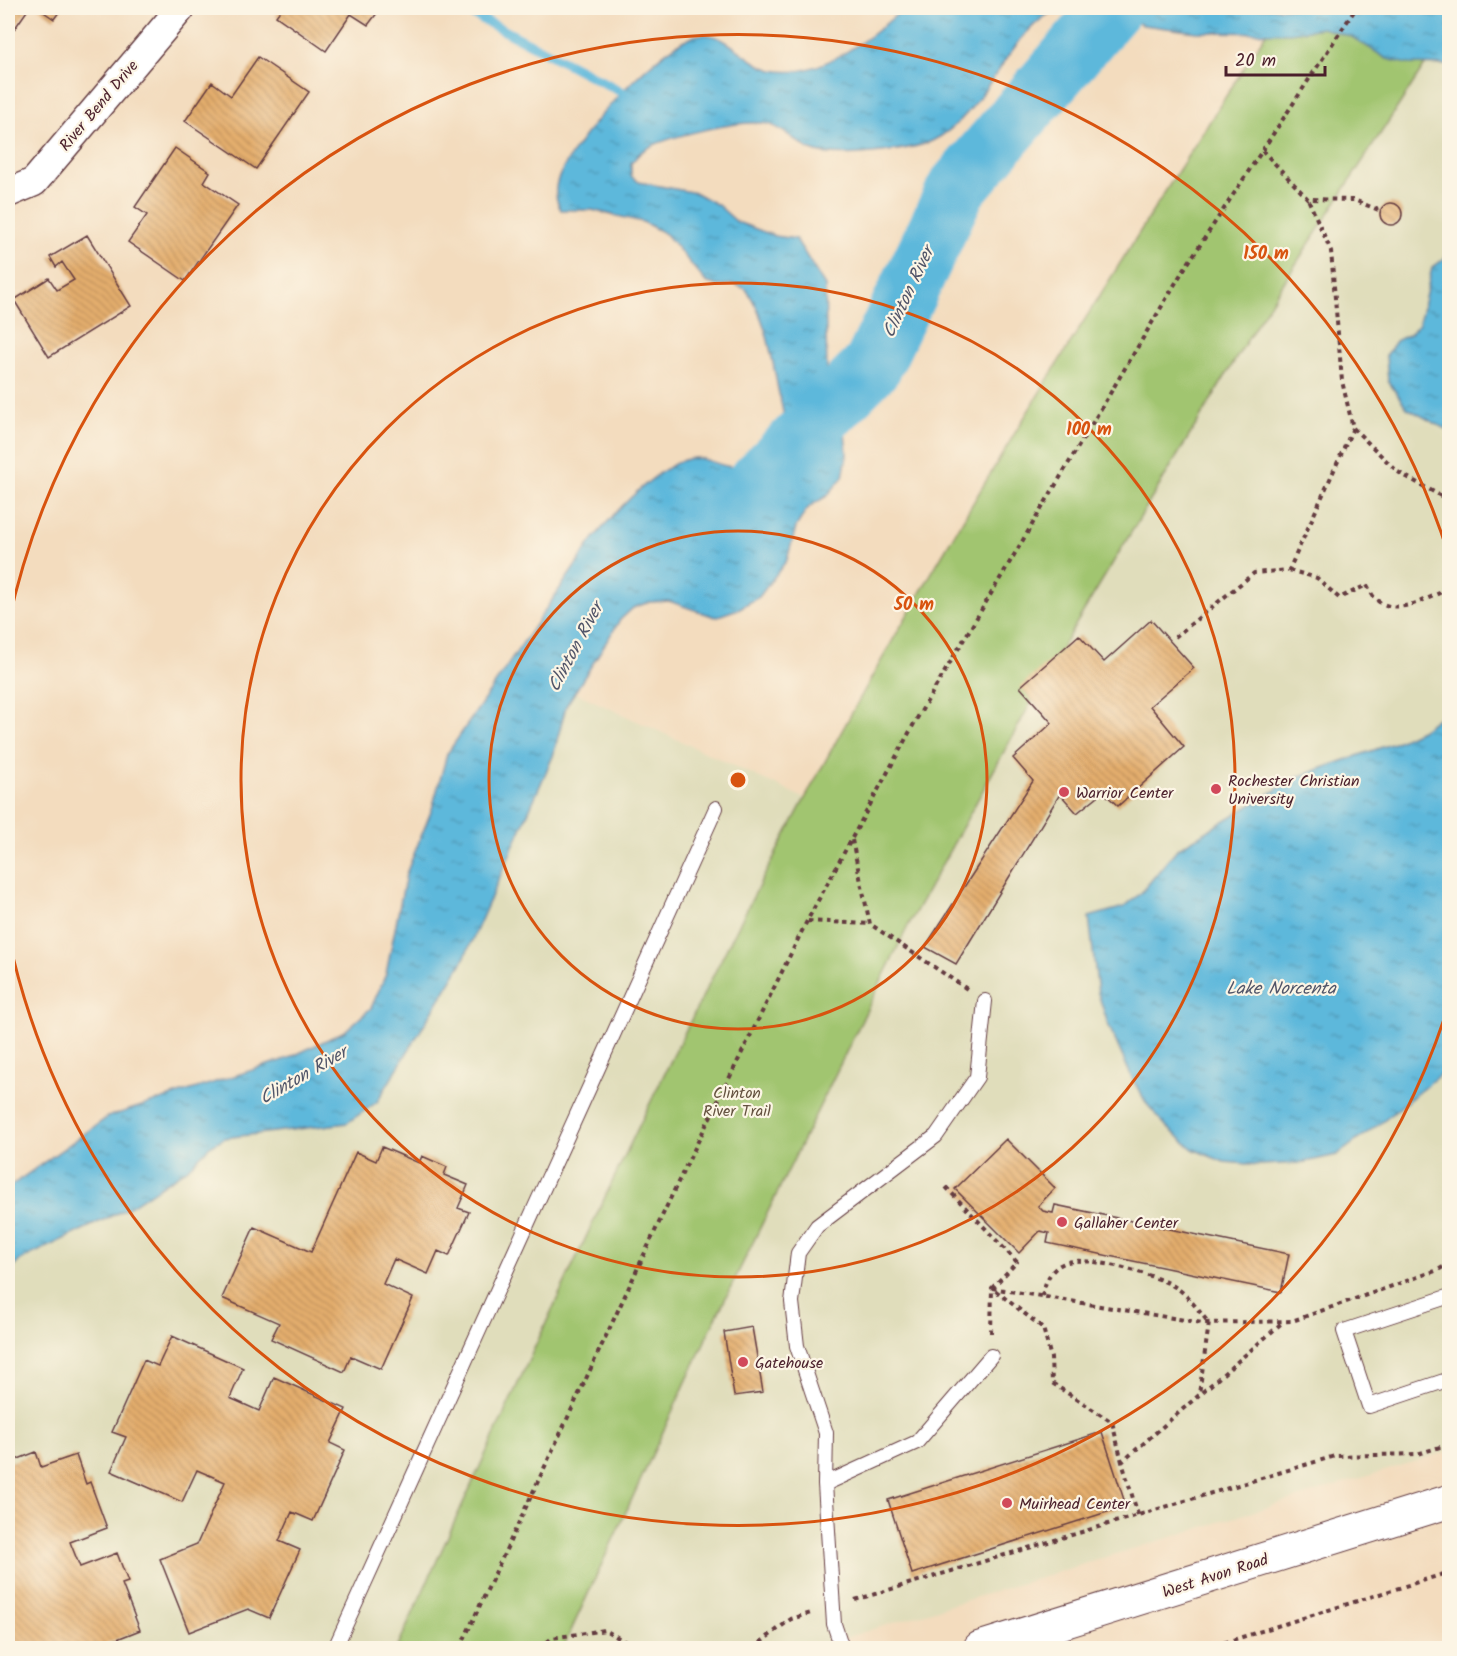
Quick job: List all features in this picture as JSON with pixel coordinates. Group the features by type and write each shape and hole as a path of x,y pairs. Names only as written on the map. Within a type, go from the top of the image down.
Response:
{"main road":[{"name":"West Avon Road","path":"980,1648 1449,1501"}],"street":[{"name":"River Bend Drive","path":"8,194 34,182 182,8"}],"lane":[{"path":"335,1648 716,808"},
{"path":"842,1648 834,1624 825,1484 826,1433 797,1346 792,1302 798,1253 817,1226 936,1136 977,1077 985,1001"},
{"path":"1449,1296 1344,1331 1369,1406 1449,1379"},
{"path":"825,1484 916,1442 991,1356"}],"path":[{"path":"460,1648 679,1180 807,921 916,720 1181,274 1356,8"},
{"path":"1262,150 1308,199 1331,251 1341,381 1353,428 1398,472 1449,501"},
{"path":"1308,199 1354,200 1381,211"},
{"path":"1289,570 1353,428"},
{"path":"1175,638 1254,573 1289,570 1317,578 1339,598 1367,585 1377,601 1389,605 1409,606 1449,588"},
{"path":"852,840 870,924"},
{"path":"807,921 870,924 985,1001"},
{"path":"946,1187 1017,1262 992,1288 991,1356"},
{"path":"1042,1296 1045,1281 1056,1268 1067,1262 1085,1261 1154,1275 1179,1289 1209,1323 1199,1394"},
{"path":"992,1288 1209,1323 1283,1322 1314,1314 1438,1270 1449,1263"},
{"path":"992,1288 1043,1328 1051,1358 1052,1383 1112,1422 1138,1515"},
{"path":"1122,1462 1283,1322"},
{"path":"753,1648 791,1618 1335,1456 1417,1454 1449,1444"},
{"path":"1208,1648 1449,1572"},
{"path":"540,1648 552,1638 605,1630 636,1648"}],"shaded area":[{"name":"Rochester Christian University","path":"1449,28 1449,1451 812,1648 563,1648 710,1330 908,926 1059,652 1255,327"},
{"path":"574,692 806,799 672,1059 569,1271 397,1648 8,1648 8,1274 20,1260 128,1208 188,1168 210,1146 224,1138 327,1126 377,1102 404,1055"}],"green space":[{"name":"Clinton River Trail","path":"1449,8 1449,28 1255,327 1059,652 908,926 710,1330 563,1648 397,1648 627,1151 724,954 832,749 891,643 1016,432 1276,18"}],"water":[{"path":"904,8 1060,8 1042,19 1025,34 983,93 951,129 922,145 872,153 821,153 800,144 779,129 768,124 756,123 723,126 669,140 644,150 631,163 631,176 639,182 696,193 718,205 737,222 775,236 796,239 825,286 827,371 845,432 847,456 843,477 827,496 810,506 796,527 787,560 759,597 738,609 715,617 669,601 649,602 633,608 620,620 566,706 553,756 463,961 377,1102 347,1123 224,1138 210,1146 188,1168 128,1208 20,1260 8,1274 8,1188 108,1117 289,1058 345,1031 371,1008 386,974 406,874 432,809 447,754 599,531 630,498 665,470 681,461 699,458 726,466 750,468 782,462 788,458 788,440 767,337 759,313 746,289 734,284 718,286 706,282 666,234 643,222 592,210 561,210 556,195 558,179 580,142 635,79 674,46 691,37 701,34 711,35 764,67 782,71 801,70 821,65 840,56 858,45"},
{"path":"1100,8 1449,8 1449,65 1408,64 1387,59 1352,37 1322,28 1290,33 1197,32 1143,25"},
{"path":"1449,255 1449,431 1407,408 1388,381 1386,356 1396,341 1410,334 1419,324 1432,268"},
{"name":"Lake Norcenta","path":"1449,710 1449,1067 1386,1119 1337,1155 1300,1163 1260,1165 1224,1162 1193,1149 1167,1127 1147,1104 1133,1080 1108,1024 1098,993 1089,917 1124,907 1141,893 1177,849 1297,777 1394,743 1421,730"}],"building":[{"path":"8,8 29,8 8,38"},
{"path":"38,8 62,8 54,19"},
{"path":"282,8 381,8 368,25 351,14 326,51 276,16"},
{"path":"258,57 309,92 256,169 185,121 212,82 231,96"},
{"path":"175,148 210,172 204,182 238,205 185,281 128,242 147,215 135,207"},
{"path":"1387,203 1395,203 1402,210 1402,218 1395,225 1387,225 1380,218 1380,210"},
{"path":"87,235 131,306 49,357 14,300 49,278 57,290 74,280 62,262 56,267 50,257"},
{"name":"Warrior Center","path":"1151,620 1194,668 1150,706 1184,747 1118,806 1103,792 1077,813 1060,794 956,964 925,947 1033,781 1013,758 1052,723 1020,687 1079,635 1104,662"},
{"name":"Gallaher Center","path":"1006,1139 1055,1188 1038,1206 1043,1211 1053,1213 1055,1205 1289,1254 1281,1292 1047,1243 1049,1233 1040,1231 1019,1253 955,1189"},
{"path":"382,1147 419,1163 422,1156 447,1167 444,1175 468,1185 458,1208 469,1212 449,1256 438,1251 428,1274 394,1259 383,1284 413,1298 381,1369 351,1356 344,1372 271,1339 279,1323 222,1298 254,1227 311,1252 356,1152 376,1161"},
{"name":"Gatehouse","path":"752,1327 763,1392 734,1396 724,1332"},
{"path":"172,1336 243,1368 230,1398 259,1411 274,1377 346,1409 330,1443 345,1450 313,1521 292,1512 279,1541 300,1550 269,1618 248,1609 189,1632 160,1559 197,1544 225,1482 197,1470 182,1502 111,1471 126,1437 112,1432 144,1360 158,1366"},
{"name":"Muirhead Center","path":"1102,1432 1126,1506 912,1574 888,1500"},
{"path":"36,1452 41,1467 76,1455 86,1484 90,1482 107,1528 70,1542 80,1567 117,1553 128,1582 122,1584 140,1630 107,1643 109,1648 8,1648 8,1463"}],"waterway":[{"path":"461,8 624,93"},
{"name":"Clinton River","path":"713,521 723,517 873,365 957,188 1112,8"}],"place":[{"name":"Rochester Christian University","path":"1216,789"},
{"name":"Warrior Center","path":"1064,792"},
{"name":"Gallaher Center","path":"1062,1222"},
{"name":"Gatehouse","path":"743,1362"},
{"name":"Muirhead Center","path":"1007,1503"}]}
